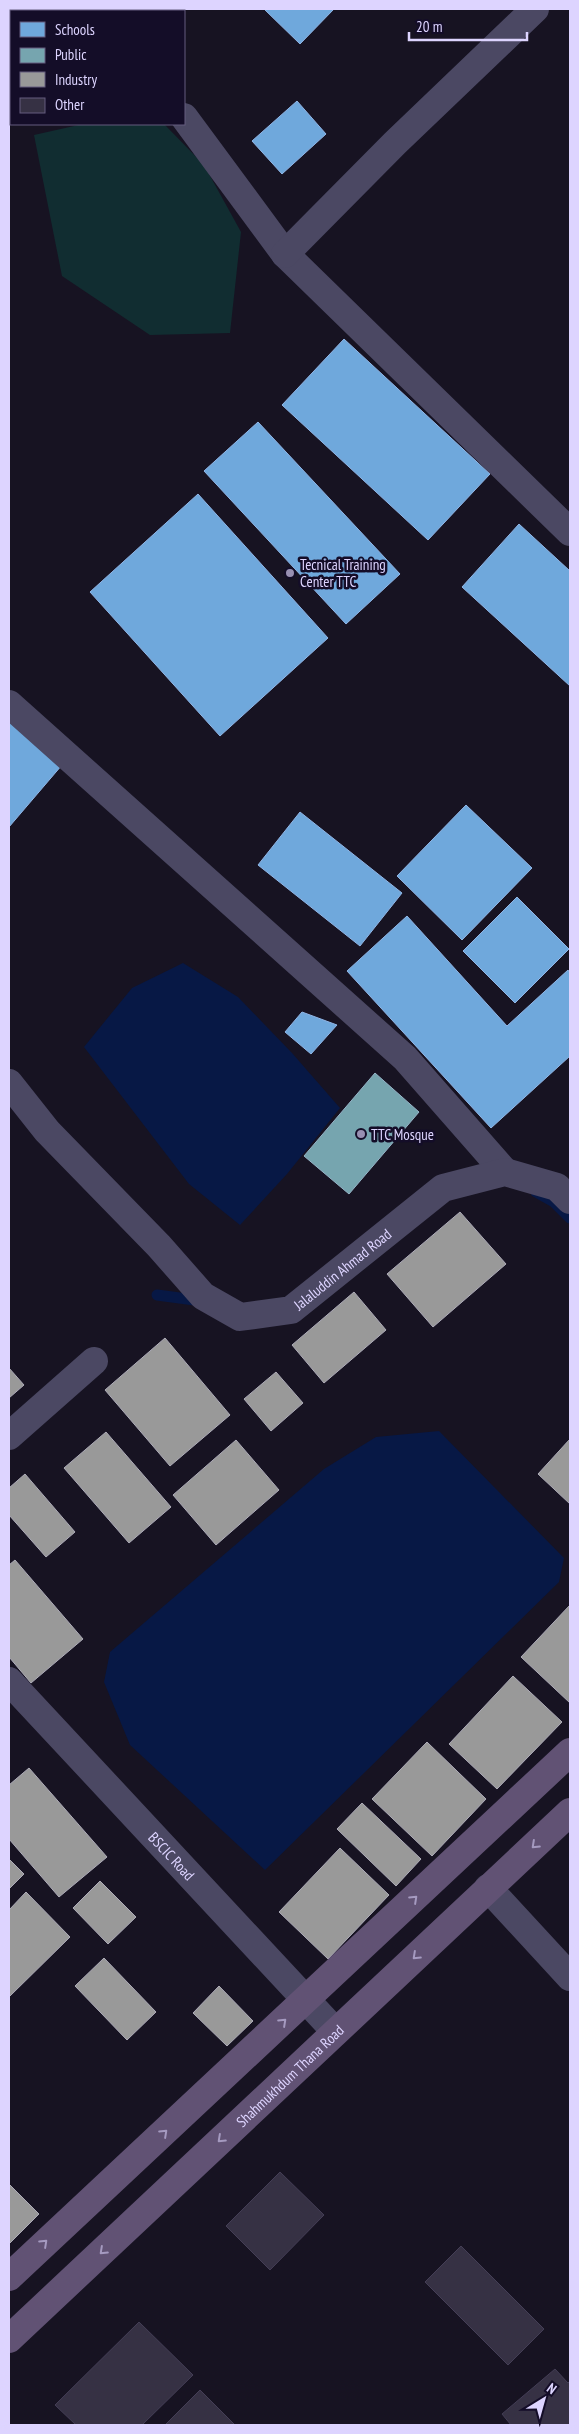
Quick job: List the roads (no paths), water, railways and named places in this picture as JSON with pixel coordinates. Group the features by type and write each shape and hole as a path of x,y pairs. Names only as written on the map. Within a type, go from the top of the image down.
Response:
{"main road":[{"path":"9,2276 305,2002 570,1752"},
{"name":"Shahmukhdum Thana Road","path":"9,2339 570,1812"}],"street":[{"path":"284,254 395,143 535,9"},
{"path":"185,118 284,254 570,532"},
{"path":"9,704 405,1058 505,1172 557,1187 570,1200"},
{"name":"Jalaluddin Ahmad Road","path":"9,1083 47,1131 159,1246 204,1296 240,1317 291,1310 443,1188 505,1172"},
{"path":"9,1436 94,1361"},
{"name":"BSCIC Road","path":"9,1681 305,2002 335,2031"},
{"path":"488,1888 570,1977"}],"water":[{"path":"183,963 238,997 292,1053 340,1108 287,1174 240,1225 189,1184 84,1047 132,988"},
{"path":"439,1431 564,1558 559,1582 265,1870 130,1745 104,1682 110,1652 324,1469 376,1437"}],"waterway":[{"path":"536,1192 554,1202 570,1218"},
{"path":"157,1295 202,1301"}],"place":[{"name":"Tecnical Training Center TTC","path":"290,573"},
{"name":"TTC Mosque","path":"361,1134"}]}
